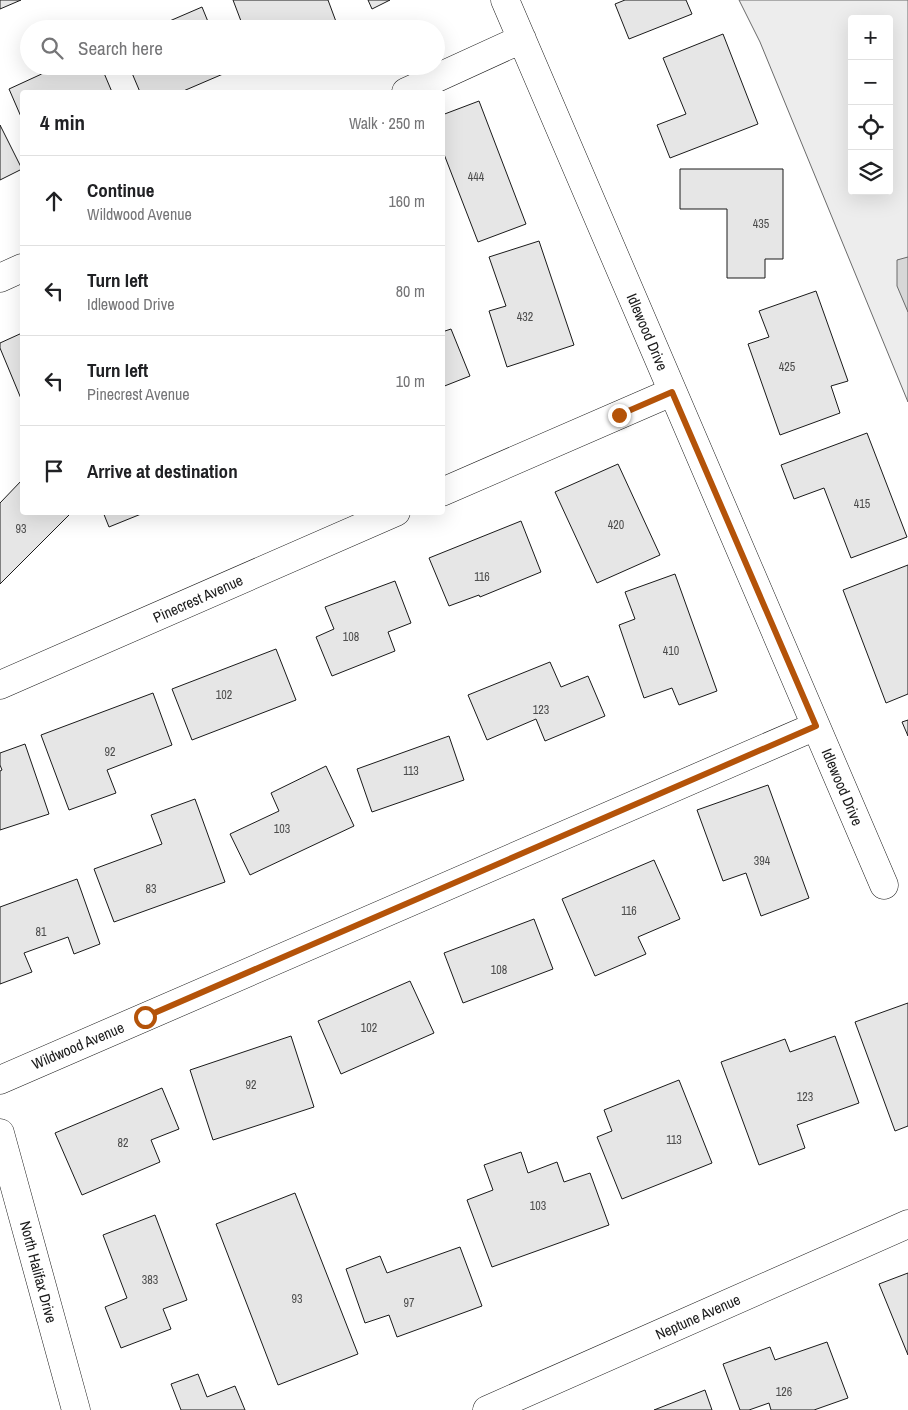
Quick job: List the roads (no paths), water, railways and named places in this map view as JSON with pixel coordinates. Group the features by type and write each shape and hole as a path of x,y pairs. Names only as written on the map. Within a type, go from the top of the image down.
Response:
{"street":[{"name":"Idlewood Drive","path":"505,0 884,885"},
{"path":"445,74 522,39"},
{"path":"410,90 443,75"},
{"path":"0,278 20,269"},
{"path":"445,491 672,392"},
{"name":"Pinecrest Avenue","path":"0,685 389,515"},
{"name":"Wildwood Avenue","path":"0,1080 816,726"},
{"name":"North Halifax Drive","path":"0,1134 76,1410"},
{"name":"Neptune Avenue","path":"487,1410 908,1224"}]}
